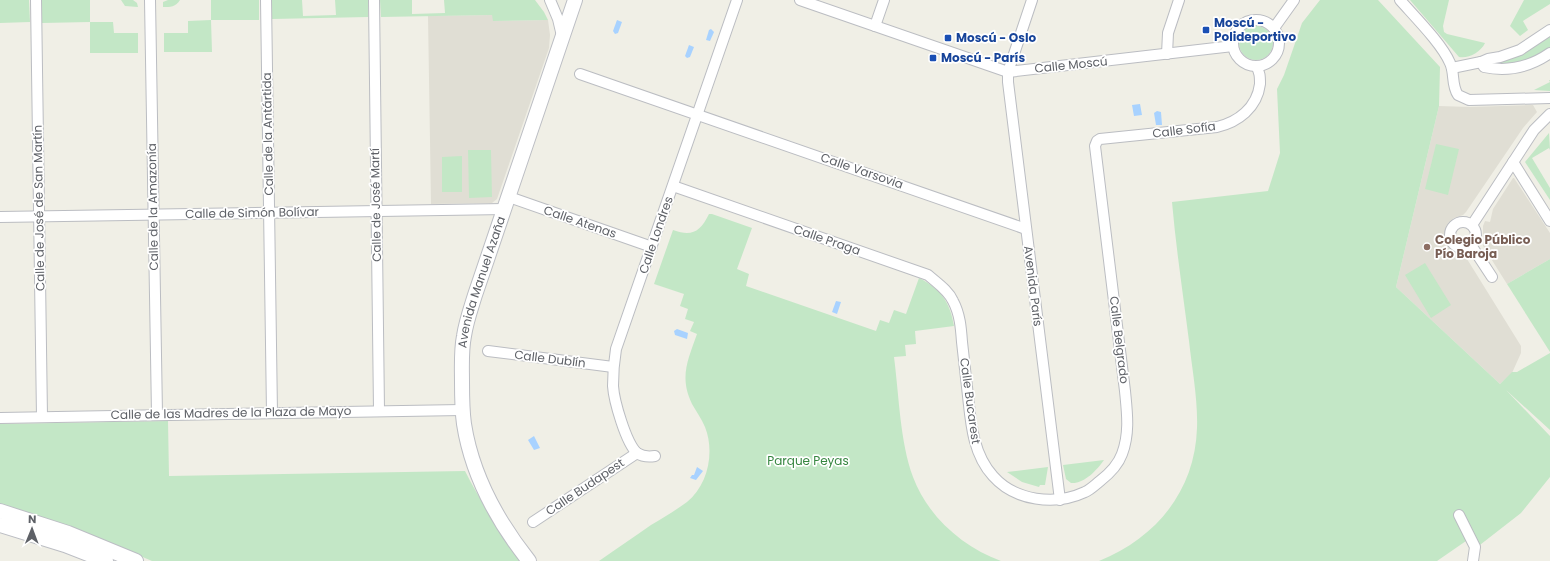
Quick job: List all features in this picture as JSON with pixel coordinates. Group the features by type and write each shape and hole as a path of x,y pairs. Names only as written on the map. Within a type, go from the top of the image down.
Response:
{"street":[{"name":"Calle de José de San Martín","path":"36,0 42,417"},
{"name":"Calle de la Amazonía","path":"150,0 157,414"},
{"name":"Calle de la Antártida","path":"266,0 272,413"},
{"name":"Calle de José Martí","path":"374,0 379,410"},
{"path":"550,0 558,19 563,38"},
{"name":"Avenida Manuel Azaña","path":"529,561 518,547 493,507 474,467 462,410 464,335 475,294 575,0"},
{"name":"Calle Londres","path":"637,453 623,427 616,406 613,388 613,367 616,348 737,0"},
{"name":"Calle Moscú","path":"800,0 1008,72 1233,46"},
{"path":"875,26 884,0"},
{"path":"1008,72 1032,0"},
{"path":"1167,54 1168,33 1179,0"},
{"path":"1274,28 1294,0"},
{"path":"1400,0 1444,52 1452,68 1454,89 1462,98 1469,100 1550,98"},
{"path":"1254,20 1260,21 1268,23 1274,28 1279,39 1279,46 1273,59 1267,64 1256,66 1241,61 1238,58 1233,46 1236,31 1245,23 1254,20"},
{"path":"1452,68 1481,62 1488,59 1500,58 1520,50 1550,30"},
{"path":"1481,62 1484,67 1493,69 1512,69 1529,65 1550,53"},
{"name":"Calle Sofía","path":"1095,146 1097,141 1100,140 1217,128 1234,121 1248,110 1255,100 1259,89 1260,78 1260,72 1256,66"},
{"name":"Avenida París","path":"1008,72 1060,500"},
{"name":"Calle Varsovia","path":"580,74 1026,229"},
{"path":"1472,225 1534,130 1550,114"},
{"name":"Calle Belgrado","path":"1060,500 1086,492 1111,471 1122,455 1128,426 1095,146"},
{"path":"1513,162 1550,221"},
{"name":"Calle Praga","path":"673,186 928,275 942,286 953,300 960,319"},
{"name":"Calle de Simón Bolívar","path":"0,217 377,212 507,203"},
{"name":"Calle Atenas","path":"507,203 652,247"},
{"path":"1464,222 1472,225 1476,234 1471,245 1465,247 1457,246 1452,240 1451,236 1453,227 1456,224 1464,222"},
{"path":"1471,245 1492,277"},
{"name":"Calle Bucarest","path":"960,319 972,426 976,445 982,461 986,468 999,482 1017,494 1040,499 1060,500"},
{"name":"Calle Dublín","path":"488,351 613,367"},
{"name":"Calle de las Madres de la Plaza de Mayo","path":"0,418 379,410 462,410"},
{"path":"637,453 645,457 655,456"},
{"name":"Calle Budapest","path":"533,522 637,453"},
{"path":"0,511 68,533 136,561"},
{"path":"1459,515 1475,547 1473,561"},
{"path":"0,525 65,545 106,561"}],"shaded area":[{"path":"493,15 493,21 548,20 550,35 549,48 497,199 492,203 431,204 428,16"},
{"name":"Colegio Público Pío Baroja","path":"1533,105 1537,112 1523,128 1466,212 1448,223 1444,236 1450,249 1467,259 1521,346 1521,353 1512,373 1500,384 1396,287 1439,106 1470,107"},
{"path":"1513,178 1550,233 1550,259 1507,284 1483,246 1483,226 1485,221 1490,222 1493,209"}],"green space":[{"path":"0,0 29,0 30,22 0,23"},
{"path":"41,0 90,0 90,22 42,23"},
{"path":"121,0 133,0 137,3 138,7 125,6"},
{"path":"168,0 180,0 175,5 163,7 163,2"},
{"path":"211,0 259,0 259,20 211,20"},
{"path":"272,0 302,0 303,16 336,15 335,0 368,0 368,17 272,19"},
{"path":"380,0 412,0 412,14 445,13 444,0 535,0 548,20 493,21 492,15 381,17"},
{"path":"1320,0 1378,0 1440,67 1439,106 1396,287 1500,384 1512,372 1517,372 1550,353 1550,430 1506,390 1550,436 1550,477 1521,513 1476,548 1466,541 1437,561 1099,561 1138,539 1155,525 1169,510 1180,492 1189,472 1195,451 1197,428 1196,395 1172,202 1268,191 1280,153 1277,89 1284,75 1302,23"},
{"path":"1410,0 1449,0 1443,26 1444,32 1485,43 1481,49 1470,56 1459,57"},
{"path":"1524,0 1550,0 1550,4 1523,21 1528,30 1520,36 1510,26"},
{"path":"211,20 212,52 164,52 164,33 188,33 188,21"},
{"path":"90,22 113,22 114,33 138,33 138,53 90,53"},
{"path":"1253,26 1259,26 1263,27 1270,33 1273,43 1272,50 1266,57 1259,60 1253,60 1249,59 1242,53 1239,46 1239,40 1240,36 1246,29"},
{"path":"1550,35 1550,49 1524,63 1492,65 1492,62"},
{"path":"1550,82 1550,91 1534,90"},
{"path":"1549,133 1550,150 1549,148 1532,158 1550,188 1550,200 1525,162"},
{"path":"1436,144 1459,149 1448,195 1425,189"},
{"path":"468,150 491,150 492,197 469,198"},
{"path":"462,156 462,192 442,192 442,157"},
{"name":"Parque Peyas","path":"709,214 752,228 737,269 749,274 746,286 876,331 880,320 889,323 894,310 906,314 919,278 927,282 939,292 947,303 954,326 915,331 916,344 905,345 906,356 894,357 900,418 905,449 913,477 920,492 937,517 948,529 973,548 1001,561 599,561 687,502 700,487 708,468 708,437 705,427 688,394 685,377 688,360 697,334 690,331 694,322 685,319 688,309 680,306 684,294 654,284 673,230 685,233 695,231 699,229"},
{"path":"1550,259 1550,352 1507,284"},
{"path":"1425,263 1451,305 1431,318 1405,275"},
{"path":"168,421 169,476 465,471 484,506 521,561 152,561 82,531 0,504 0,424"},
{"path":"1104,460 1094,472 1081,481 1071,483 1066,479 1063,465"},
{"path":"1048,467 1045,485 1040,485 1039,487 1022,482 1007,472"}],"water":[{"path":"617,20 622,22 618,33 615,34 613,31"},
{"path":"711,29 714,32 710,41 706,40 709,30"},
{"path":"689,45 694,47 690,57 687,58 685,56"},
{"path":"1140,104 1142,115 1134,116 1132,105"},
{"path":"1157,111 1161,112 1162,125 1156,125 1154,113"},
{"path":"836,301 841,302 837,314 832,312"},
{"path":"677,329 688,333 687,339 675,335 674,331"},
{"path":"534,436 540,448 534,450 528,440"},
{"path":"697,467 703,471 696,480 690,478 694,475"}],"place":[{"name":"Moscú - Polideportivo","path":"1206,30"},
{"name":"Moscú - Oslo","path":"948,38"},
{"name":"Moscú - París","path":"933,58"},
{"name":"Colegio Público Pío Baroja","path":"1427,247"}]}
